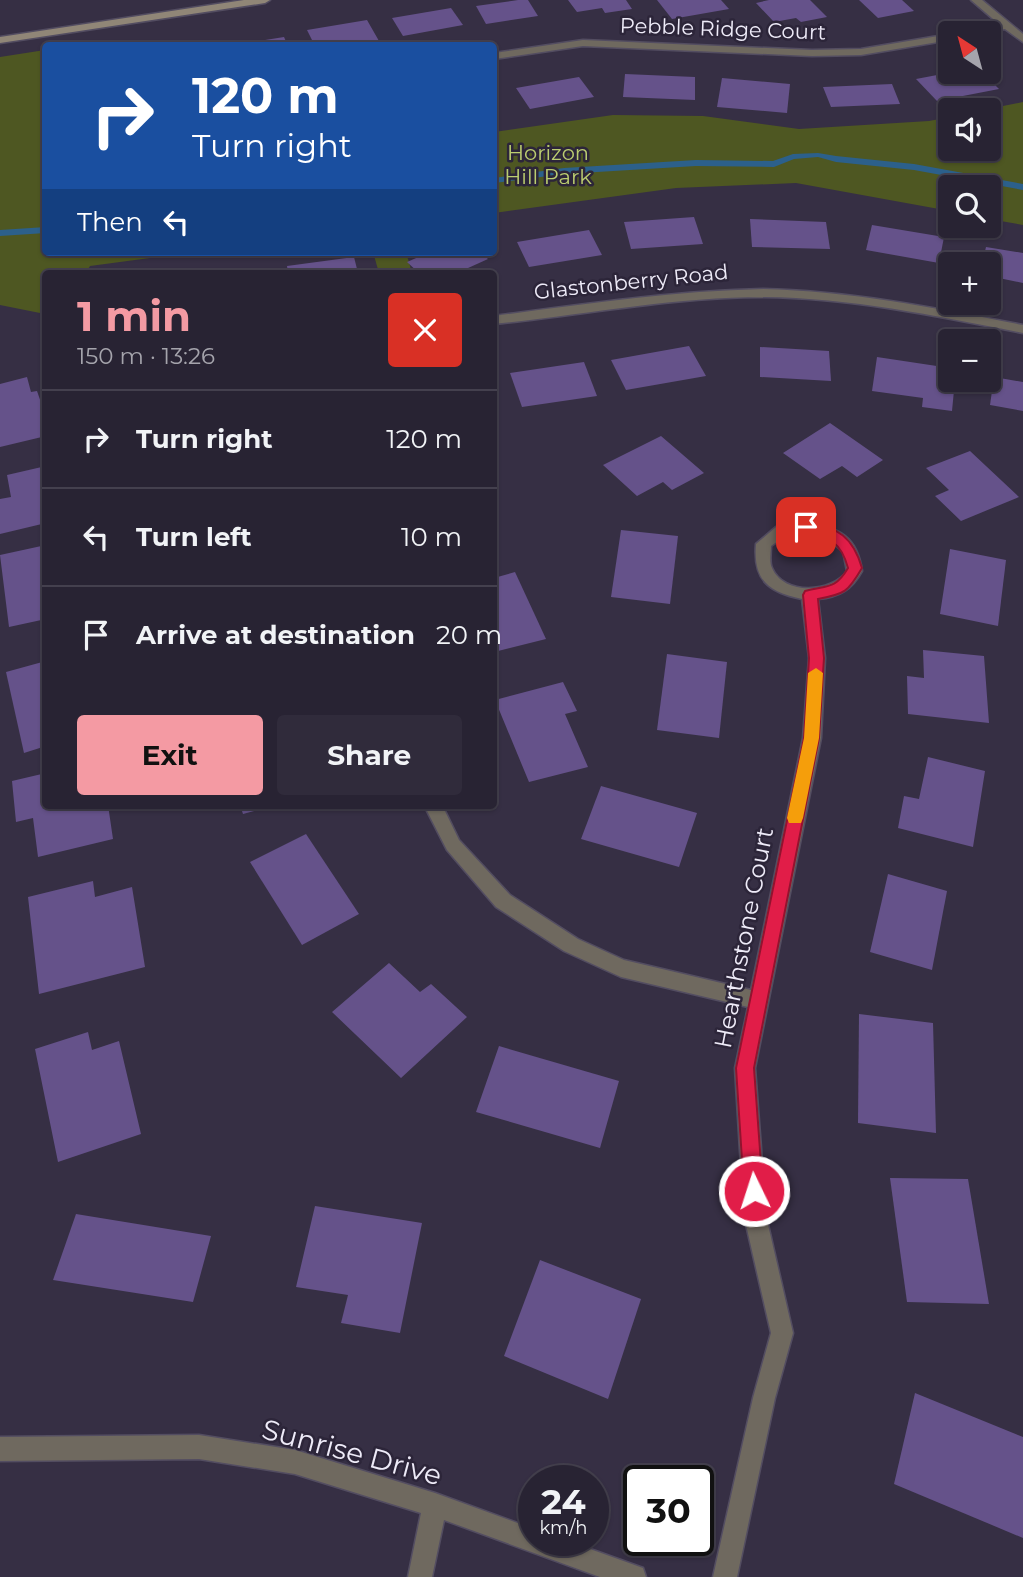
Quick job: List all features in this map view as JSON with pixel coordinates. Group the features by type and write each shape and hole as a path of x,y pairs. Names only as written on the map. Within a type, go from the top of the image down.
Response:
{"main road":[{"path":"0,40 265,0"}],"street":[{"path":"976,0 1023,39"},
{"path":"1001,27 1006,26"},
{"name":"Pebble Ridge Court","path":"497,56 583,43 812,53 861,52 938,39"},
{"name":"Glastonberry Road","path":"497,320 671,297 800,294 898,305 1023,329"},
{"path":"793,528 819,529 842,540 854,558 855,568 845,585 835,591 810,595 796,593 773,581 761,562 764,544 781,531 793,528"},
{"name":"Hearthstone Court","path":"725,1577 764,1398 782,1333 755,1216 745,1068 812,738 817,658 810,595"},
{"path":"435,809 453,845 503,901 571,945 621,968 757,1000"},
{"name":"Sunrise Drive","path":"0,1449 199,1447 295,1462 435,1505 634,1577"},
{"path":"420,1577 435,1505"}],"green space":[{"path":"42,50 42,256 165,256 90,266 88,270 42,270 42,313 0,305 0,57"},
{"name":"Horizon Hill Park","path":"1023,102 1023,225 1001,221 1001,175 938,175 938,209 796,183 676,188 497,213 497,132 613,115 703,116 799,129 938,119 938,161 1001,161 1001,106"},
{"path":"374,256 407,256 411,270 378,270"}],"building":[{"path":"528,0 538,16 486,24 476,6"},
{"path":"568,0 626,0 632,9 605,13 602,8 577,12"},
{"path":"657,0 721,0 729,9 672,19"},
{"path":"769,0 810,0 827,17 801,22 796,18 774,22 756,3"},
{"path":"859,0 902,0 914,11 878,18"},
{"path":"451,8 463,25 403,36 392,18"},
{"path":"367,20 379,41 313,42 307,30"},
{"path":"284,37 286,42 253,42"},
{"path":"625,74 695,77 695,100 623,97"},
{"path":"938,75 938,84 994,84 999,89 952,98 938,98 937,101 916,79"},
{"path":"579,77 594,97 530,109 516,88"},
{"path":"722,78 790,84 787,113 717,107"},
{"path":"892,84 900,104 831,107 823,87"},
{"path":"694,217 703,244 631,249 624,222"},
{"path":"750,219 826,222 830,249 752,247"},
{"path":"872,225 944,238 941,252 938,252 938,263 866,250"},
{"path":"589,230 602,255 529,267 517,242"},
{"path":"986,247 1023,253 1023,283 1001,278 1001,252 985,252"},
{"path":"421,256 485,256 488,259 464,270 416,270 407,262"},
{"path":"354,257 357,270 288,270 287,266"},
{"path":"689,346 706,376 626,390 611,360"},
{"path":"760,347 829,351 831,381 760,377"},
{"path":"877,357 938,366 938,392 954,392 952,411 922,407 923,398 872,391"},
{"path":"584,362 597,396 522,407 510,373"},
{"path":"27,377 31,392 37,391 42,405 42,437 0,447 0,384"},
{"path":"1001,378 1023,382 1023,411 990,405 992,392 1001,392"},
{"path":"830,423 883,460 857,477 842,466 820,479 783,453"},
{"path":"661,436 704,473 672,490 663,482 637,496 603,465"},
{"path":"970,451 1019,497 961,521 935,496 949,490 926,468"},
{"path":"42,467 42,524 0,534 0,499 11,497 7,475"},
{"path":"621,530 678,536 670,604 611,597"},
{"path":"42,546 42,620 9,627 0,555"},
{"path":"950,549 1006,560 998,626 940,614"},
{"path":"515,572 546,639 497,651 497,577"},
{"path":"923,650 984,656 989,723 908,714 907,676 924,678"},
{"path":"667,654 727,662 719,738 657,730"},
{"path":"42,662 42,747 24,753 6,672"},
{"path":"563,682 577,711 565,714 588,767 529,782 497,699"},
{"path":"928,757 985,771 973,847 898,828 904,796 919,799"},
{"path":"42,774 42,809 109,809 113,839 38,857 33,818 16,822 12,781"},
{"path":"601,786 697,813 679,867 581,839"},
{"path":"241,809 261,809 243,814"},
{"path":"306,834 359,914 302,945 250,862"},
{"path":"888,874 947,891 932,970 870,952"},
{"path":"93,881 95,897 132,887 145,967 39,994 28,897"},
{"path":"389,963 420,992 431,984 467,1017 401,1078 332,1012"},
{"path":"859,1014 933,1023 936,1133 858,1123"},
{"path":"88,1032 92,1050 119,1041 141,1134 58,1162 35,1049"},
{"path":"499,1046 619,1081 600,1148 476,1112"},
{"path":"890,1178 968,1179 989,1304 907,1302"},
{"path":"315,1206 422,1223 400,1333 341,1323 348,1295 296,1287"},
{"path":"76,1214 211,1236 193,1302 53,1280"},
{"path":"540,1260 641,1299 608,1399 504,1356"},
{"path":"915,1393 1023,1437 1023,1538 894,1484"}],"waterway":[{"path":"497,181 564,171 696,163 774,164 793,157 818,155 914,167 1023,187"},
{"path":"0,233 42,230"}],"slow traffic":[{"path":"795,818 812,738 816,673"}],"route":[{"path":"754,1191 745,1068 812,738 817,658 810,595 835,591 852,577 855,568 850,549 842,540 819,529 806,527"}]}
